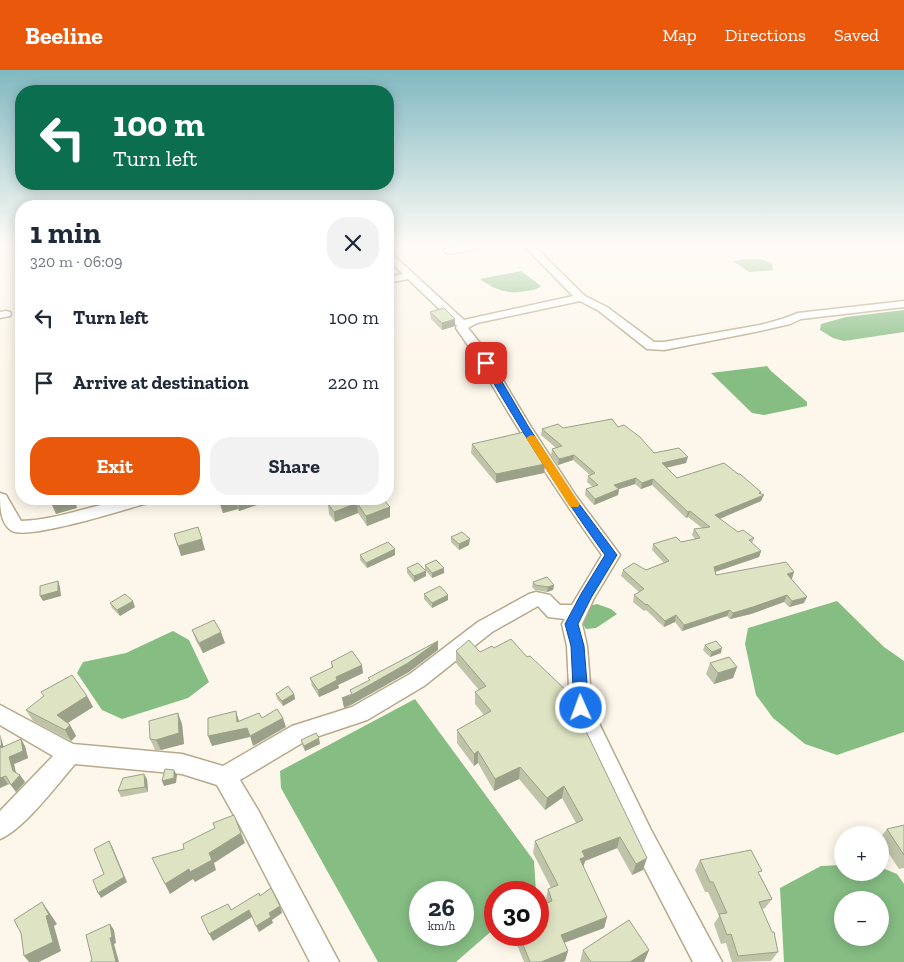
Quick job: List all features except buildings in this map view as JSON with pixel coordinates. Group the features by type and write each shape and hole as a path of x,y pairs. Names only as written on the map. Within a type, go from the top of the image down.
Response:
{"street":[{"path":"422,288 463,325 462,328 477,347 529,435 570,499 611,555 577,612 572,624 578,646 581,708 642,838 708,962"},
{"path":"570,288 581,298 603,309 651,346 664,346 760,328 786,322 798,316 904,304"},
{"path":"463,325 474,320 581,298"},
{"path":"0,498 11,522 18,527 40,526 122,505"},
{"path":"225,777 300,733 359,714 417,680 485,627 536,599 544,600 556,612 577,612"},
{"path":"0,714 70,754 182,764 225,777 249,818 325,962"},
{"path":"0,827 70,754"}],"shaded area":[{"path":"494,288 539,288 519,292 507,292"},
{"path":"904,310 904,332 844,341 833,338 820,330 821,324 846,317"},
{"path":"767,366 807,402 807,406 764,415 752,413 711,373"},
{"path":"837,601 884,647 904,661 904,732 837,755 805,744 773,718 756,695 745,644 748,628"},
{"path":"597,604 611,609 617,614 596,628 586,629 581,621 588,606"},
{"path":"173,631 189,640 209,682 188,698 122,719 102,710 77,673 83,662 126,653"},
{"path":"415,699 534,861 535,881 484,881 484,938 456,962 378,962 281,788 280,771"},
{"path":"834,865 834,881 889,881 889,871 897,874 904,884 904,962 784,962 780,888 821,866"}],"slow traffic":[{"path":"531,438 574,504"}],"route":[{"path":"486,363 570,499 611,555 585,597 572,624 578,646 581,708"}]}
